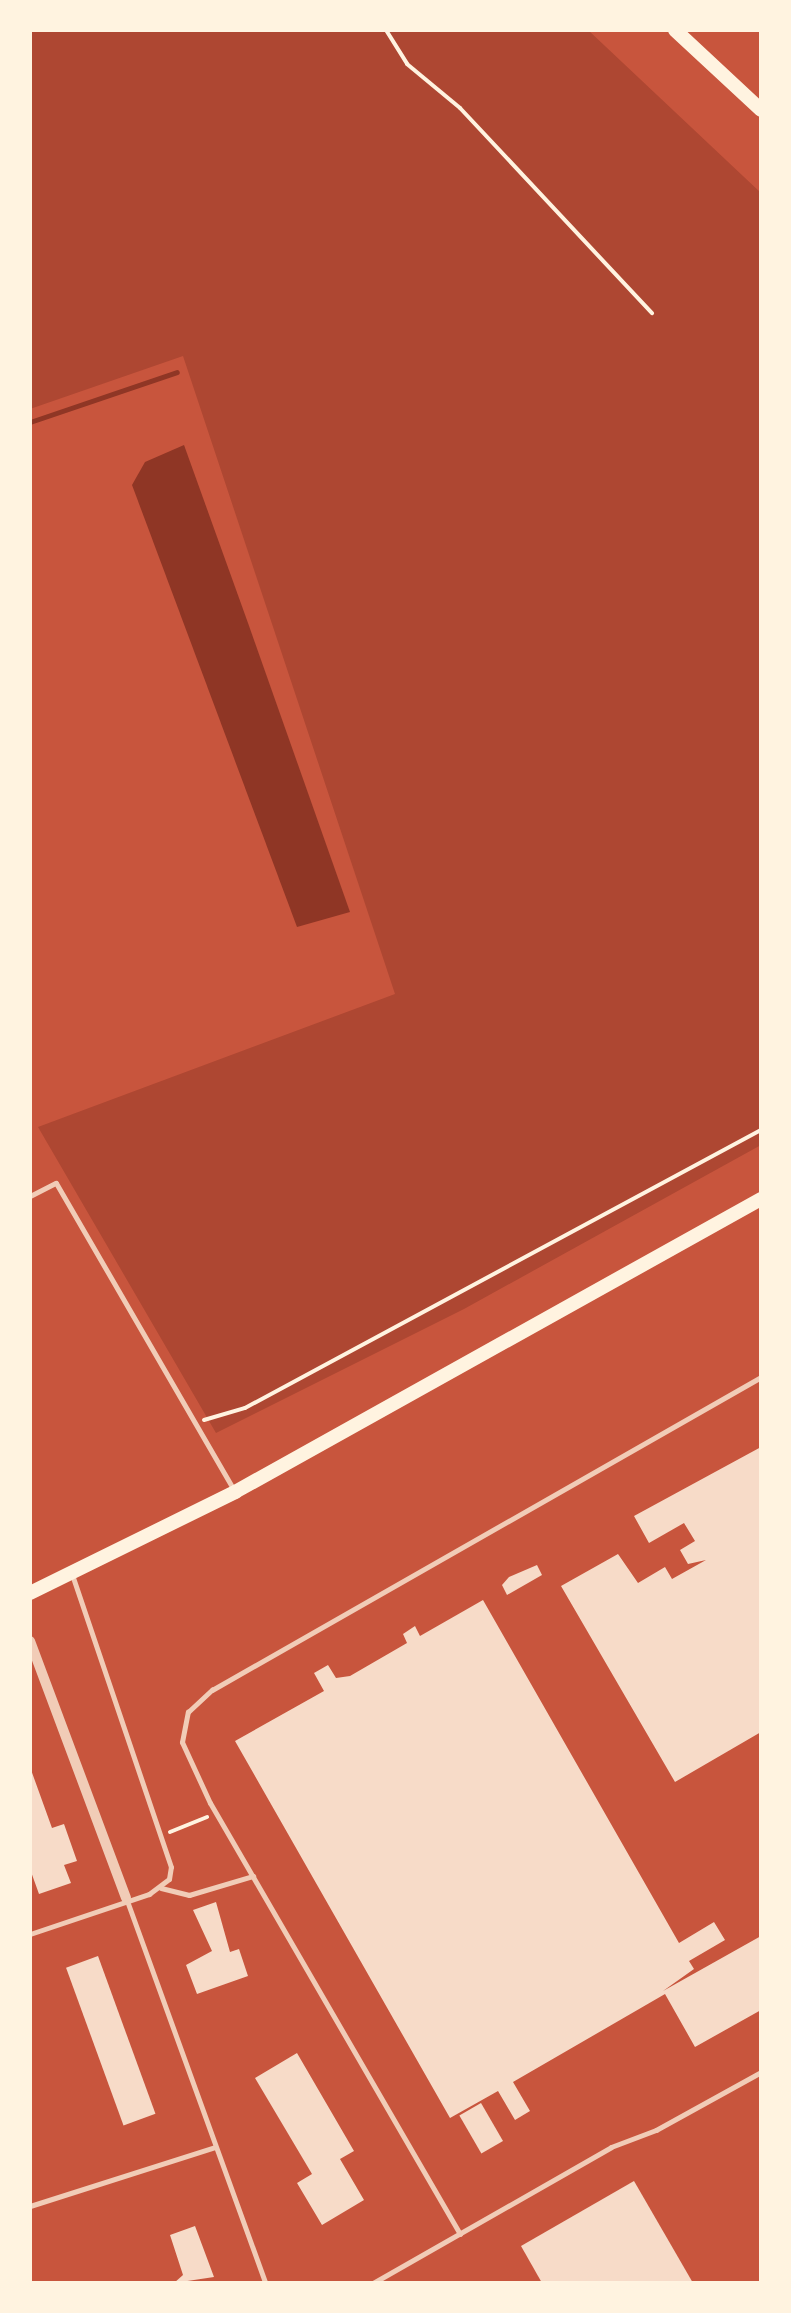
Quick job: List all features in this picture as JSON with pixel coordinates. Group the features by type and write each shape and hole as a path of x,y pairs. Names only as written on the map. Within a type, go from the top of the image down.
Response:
{"main road":[{"path":"674,30 761,110"},
{"path":"30,1593 235,1492 761,1198"}],"street":[{"path":"30,1641 126,1898"}],"lane":[{"path":"30,1196 56,1183 235,1492"},
{"path":"460,2234 253,1876 182,1742 188,1712 212,1690 761,1377"},
{"path":"71,1572 171,1868 161,1888"},
{"path":"30,1934 161,1888 189,1895 253,1876"},
{"path":"126,1898 264,2283"},
{"path":"374,2283 611,2147 656,2130 761,2072"},
{"path":"30,2206 215,2147"}],"path":[{"path":"386,30 406,64 460,108 652,314"},
{"path":"198,1425 245,1408 761,1130"},
{"path":"170,1832 207,1816"}],"shaded area":[{"path":"30,30 588,30 761,193 761,1145 464,1309 216,1433 38,1127 395,994 183,356 30,409"},
{"path":"184,445 350,912 297,927 132,485 145,462"}],"building":[{"path":"761,1447 761,1732 675,1782 561,1586 618,1554 638,1583 665,1567 672,1579 706,1560 688,1564 680,1550 695,1541 684,1523 649,1543 634,1516"},
{"path":"537,1565 542,1575 507,1595 502,1585 509,1577"},
{"path":"483,1600 679,1943 714,1922 725,1940 689,1961 694,1969 663,1991 761,1936 761,2010 695,2047 665,1994 513,2082 530,2111 515,2120 498,2091 450,2118 235,1741 324,1691 314,1673 328,1665 336,1678 350,1676 407,1643 403,1634 415,1626 420,1636"},
{"path":"30,1767 52,1828 64,1824 77,1861 64,1865 71,1883 39,1894 30,1869"},
{"path":"216,1902 230,1952 239,1949 248,1976 197,1994 186,1965 212,1951 193,1910"},
{"path":"98,1956 155,2114 124,2125 66,1968"},
{"path":"297,2053 354,2151 340,2159 364,2200 322,2225 297,2183 312,2174 255,2078"},
{"path":"481,2103 503,2141 481,2154 459,2116"},
{"path":"634,2181 693,2283 542,2283 521,2246"},
{"path":"195,2226 214,2277 174,2283 183,2275 170,2235"}],"waterway":[{"path":"30,422 177,372"}]}
